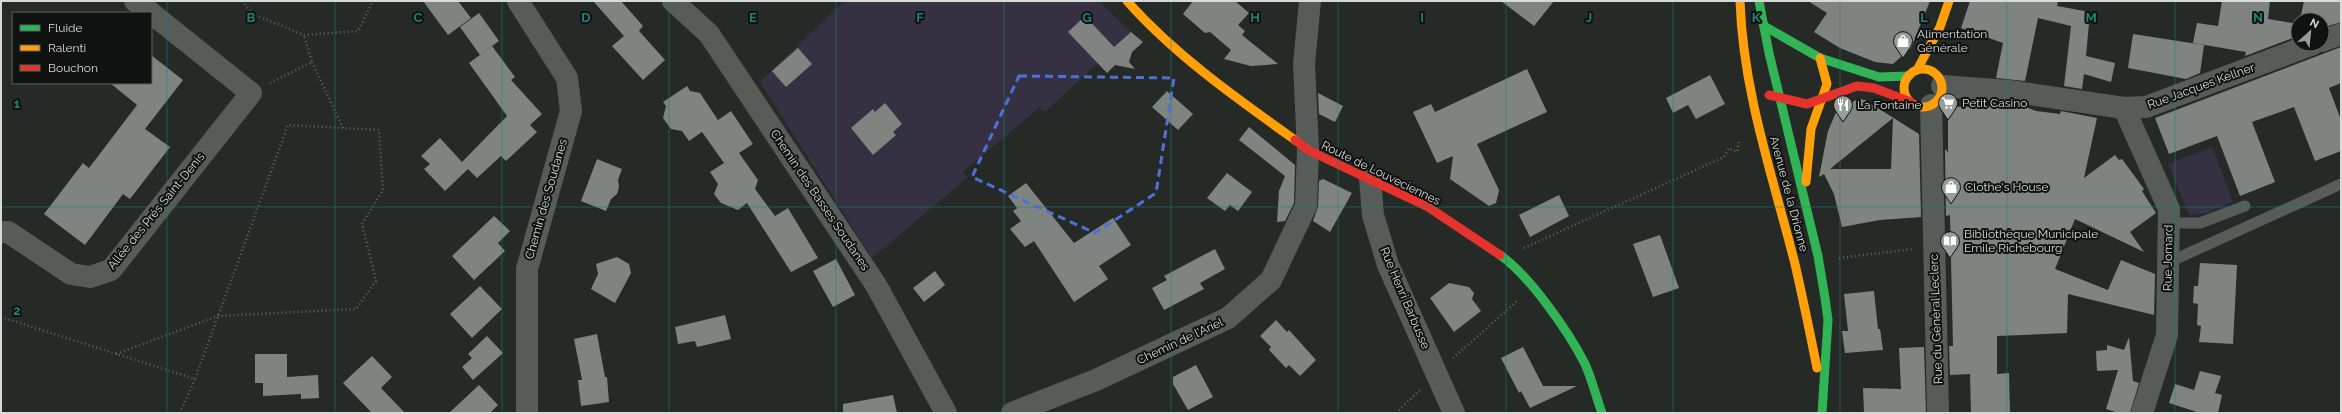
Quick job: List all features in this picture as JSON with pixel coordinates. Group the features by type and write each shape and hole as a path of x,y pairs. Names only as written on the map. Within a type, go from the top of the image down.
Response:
{"street":[{"name":"Chemin des Soudanes","path":"518,1 567,78 571,111 526,270 527,413"},
{"name":"Chemin des Basses Soudanes","path":"672,1 709,34 876,285 946,413"},
{"name":"Route de Louveciennes","path":"1127,1 1163,37 1238,99 1308,150 1428,207 1504,258 1532,287 1562,326 1585,364 1602,413"},
{"name":"Chemin de l'Ariel","path":"1012,413 1096,380 1228,318 1271,280 1306,206 1308,150 1304,64 1310,1"},
{"name":"Avenue de la Drionne","path":"1740,1 1745,59 1750,90 1795,266 1822,392"},
{"name":"Avenue de la Drionne","path":"1759,1 1769,54 1818,256 1828,320 1822,392 1822,413"},
{"path":"1921,103 1905,92 1905,87 1909,76 1917,70 1940,27 1949,1"},
{"path":"148,8 251,93"},
{"path":"1764,26 1820,58 1879,77 1909,76"},
{"path":"1939,48 1940,27"},
{"path":"2330,38 2341,34"},
{"path":"1745,59 1799,46"},
{"name":"Rue Jacques Kellner","path":"1940,81 2124,108 2146,107 2292,52"},
{"path":"1804,199 1811,129 1823,100 1827,84 1820,58"},
{"path":"1750,90 1807,104 1823,100 1857,86 1874,88 1921,103 1940,97 1939,62"},
{"path":"1917,70 1928,70 1940,81"},
{"name":"Allée des Prés Saint-Denis","path":"1,232 8,232 71,274 90,278 111,270 251,93"},
{"name":"Rue du Général Leclerc","path":"1921,103 1934,246 1938,413"},
{"name":"Rue Jomard","path":"2124,108 2166,198 2169,209 2167,335 2142,413"},
{"name":"Rue Henri Barbusse","path":"1370,179 1373,215 1388,264 1454,413"},
{"path":"1,226 9,228 71,274"}],"lane":[{"path":"2167,263 2341,184"},
{"path":"2168,223 2200,223 2245,206"}],"path":[{"path":"242,1 253,14 304,34 358,31 373,1"},
{"path":"304,34 312,62 343,128"},
{"path":"251,93 312,62"},
{"path":"116,354 218,316 356,309 376,281 362,224 383,190 379,130 288,125 218,316 195,379 180,413"},
{"path":"1504,258 1724,157 1729,148 1737,152 1739,137"},
{"path":"1836,258 1934,246"},
{"path":"1396,413 1532,287"},
{"path":"1,317 195,379"}],"highlighted area":[{"path":"1019,76 1174,78 1156,193 1095,233 972,177"}],"shaded area":[{"path":"844,1 1099,1 1131,32 1045,112 1040,107 963,172 968,177 872,258 760,82"},
{"path":"2212,147 2233,202 2207,213 2189,215 2168,164"}],"building":[{"path":"423,1 458,1 471,18 448,35"},
{"path":"593,1 621,1 643,26 639,31 665,60 643,80 612,46 624,36"},
{"path":"1193,1 1235,1 1249,13 1238,25 1245,31 1242,35 1278,64 1251,66 1224,59 1231,50 1210,32 1205,33 1183,14"},
{"path":"1501,1 1554,1 1534,26"},
{"path":"1808,1 1930,1 1911,48 1893,64 1875,62 1840,48 1814,32 1827,13"},
{"path":"1970,1 2058,1 2057,6 2090,12 2086,56 2115,63 2111,82 2084,74 2082,89 2064,86 2071,26 2038,18 2025,81 1996,78 2003,43 1961,28"},
{"path":"2222,1 2270,1 2268,19 2290,23 2290,39 2245,56 2246,52 2193,43 2197,23 2218,26"},
{"path":"2304,1 2341,1 2341,22 2330,25 2330,12 2302,12"},
{"path":"479,13 499,41 480,55 460,27"},
{"path":"1085,16 1114,47 1131,32 1143,42 1132,52 1129,62 1135,69 1115,65 1107,73 1068,32"},
{"path":"2133,34 2204,45 2200,73 2186,79 2128,68"},
{"path":"492,46 515,77 511,80 542,114 530,125 537,132 506,161 501,156 477,178 468,169 445,191 424,169 430,164 421,156 440,138 462,162 507,116 469,63"},
{"path":"2341,47 2341,83 2329,88 2341,120 2341,151 2315,161 2294,107 2252,122 2275,182 2240,196 2217,136 2169,154 2155,118"},
{"path":"798,48 812,64 786,87 772,71"},
{"path":"152,56 183,80 145,129 170,147 130,199 123,194 85,245 44,214 83,163 89,168 137,105 111,84 152,84"},
{"path":"1527,69 1547,112 1477,144 1499,190 1496,203 1489,206 1450,179 1453,156 1437,163 1413,112 1431,104 1435,112"},
{"path":"1710,75 1725,104 1696,119 1688,105 1673,113 1666,98"},
{"path":"687,86 690,91 700,93 718,120 731,111 753,144 739,153 758,180 755,189 775,216 788,208 818,258 791,272 747,203 738,210 721,203 714,194 718,184 710,172 724,163 702,132 689,141 682,131 671,129 663,118 666,106 663,102"},
{"path":"1167,91 1193,114 1178,130 1152,107"},
{"path":"1318,93 1343,106 1335,122 1319,114"},
{"path":"1858,99 1865,100 1919,134 1921,217 1880,220 1842,227 1834,194 1824,174 1819,177 1828,131 1837,110","holes":["1893,118 1891,169 1830,169"]},
{"path":"1991,102 2021,105 2036,111 2060,114 2061,111 2097,118 2084,178 2115,155 2119,160 2122,159 2144,189 2142,191 2156,213 2130,232 2144,252 2075,219 2055,269 2108,290 2121,260 2155,274 2154,315 2068,294 2067,333 1997,336 1997,374 2009,373 2010,413 1971,413 1970,374 1950,375 1949,346 1953,346 1950,215 1946,216 1945,149 1948,152 1948,107 1990,106"},
{"path":"885,103 902,124 893,132 896,135 873,155 851,128 873,109 875,112"},
{"path":"1249,127 1295,165 1294,203 1285,221 1277,222 1279,191 1285,176 1239,140"},
{"path":"597,159 622,169 618,180 619,187 617,194 611,199 606,211 581,201"},
{"path":"1227,173 1252,192 1238,211 1230,205 1225,211 1207,198"},
{"path":"1323,179 1352,193 1330,232 1313,221 1318,207 1319,181"},
{"path":"1026,183 1074,243 1113,218 1131,245 1099,266 1108,279 1074,302 1034,241 1025,247 1010,229 1021,221 1013,211 1017,208 1008,196"},
{"path":"1559,195 1569,216 1530,237 1519,215"},
{"path":"494,216 510,231 498,243 505,251 474,280 452,256"},
{"path":"1660,235 1679,288 1653,297 1633,244"},
{"path":"1215,249 1225,269 1200,283 1204,289 1164,310 1152,288 1167,280 1164,276"},
{"path":"617,257 629,264 631,273 615,303 591,289 598,274 596,264"},
{"path":"836,259 855,295 833,307 813,271"},
{"path":"2200,263 2237,265 2233,344 2199,342 2201,326 2197,325 2198,304 2193,303 2194,286 2198,286"},
{"path":"935,271 945,285 924,302 913,288"},
{"path":"1449,283 1469,287 1474,293 1472,299 1481,311 1454,332 1430,298"},
{"path":"480,286 502,309 472,338 450,314"},
{"path":"1874,291 1878,329 1880,329 1883,350 1845,353 1842,331 1848,331 1844,294"},
{"path":"725,315 731,339 697,347 695,341 678,344 675,327"},
{"path":"1276,320 1287,332 1289,330 1316,360 1300,376 1289,365 1286,368 1269,350 1271,347 1260,336"},
{"path":"597,334 605,377 607,377 609,402 581,406 578,380 582,380 574,339"},
{"path":"487,336 503,353 473,380 462,367 472,358 468,354"},
{"path":"2129,337 2133,381 2139,383 2130,413 2119,413 2106,409 2118,370 2097,371 2096,351 2107,350 2107,345 2124,350"},
{"path":"1523,347 1543,386 1577,386 1530,408 1521,391 1519,393 1501,358"},
{"path":"1924,347 1926,413 1864,413 1863,388 1901,389 1899,348"},
{"path":"255,354 287,354 287,377 318,375 319,398 301,399 301,394 263,396 263,383 255,383"},
{"path":"372,356 392,377 381,388 405,413 372,413 343,383"},
{"path":"1196,365 1213,397 1188,410 1173,384 1173,377"},
{"path":"2200,371 2221,376 2215,393 2222,395 2218,413 2200,413 2169,403 2175,384 2194,390"},
{"path":"479,385 498,405 490,413 449,413"},
{"path":"893,395 897,413 843,413 843,404"}],"traffic: fast":[{"path":"1759,1 1769,53 1818,256 1825,298 1828,320 1822,413"},
{"path":"1764,26 1820,58 1879,77 1909,76"},
{"path":"1500,255 1511,264 1535,290 1569,336 1585,364 1602,413"}],"traffic: slow":[{"path":"1127,1 1165,40 1186,58 1229,92 1295,140"},
{"path":"1740,1 1742,35 1753,101 1760,134 1795,264 1817,368"},
{"path":"1917,70 1940,27 1949,1"},
{"path":"1806,182 1811,129 1827,84 1820,58"},
{"path":"1923,69 1936,75 1942,88 1936,101 1923,107 1910,101 1904,88 1910,75 1923,69"}],"traffic: jam":[{"path":"1769,95 1807,104 1857,86 1874,88 1911,102"},
{"path":"1295,140 1308,150 1428,207 1500,255"}],"place":[{"name":"Alimentation Générale","path":"1903,58"},
{"name":"Petit Casino","path":"1948,120"},
{"name":"La Fontaine","path":"1843,122"},
{"name":"Clothe's House","path":"1951,204"},
{"name":"Bibliothèque Municipale Emile Richebourg","path":"1950,258"}]}
